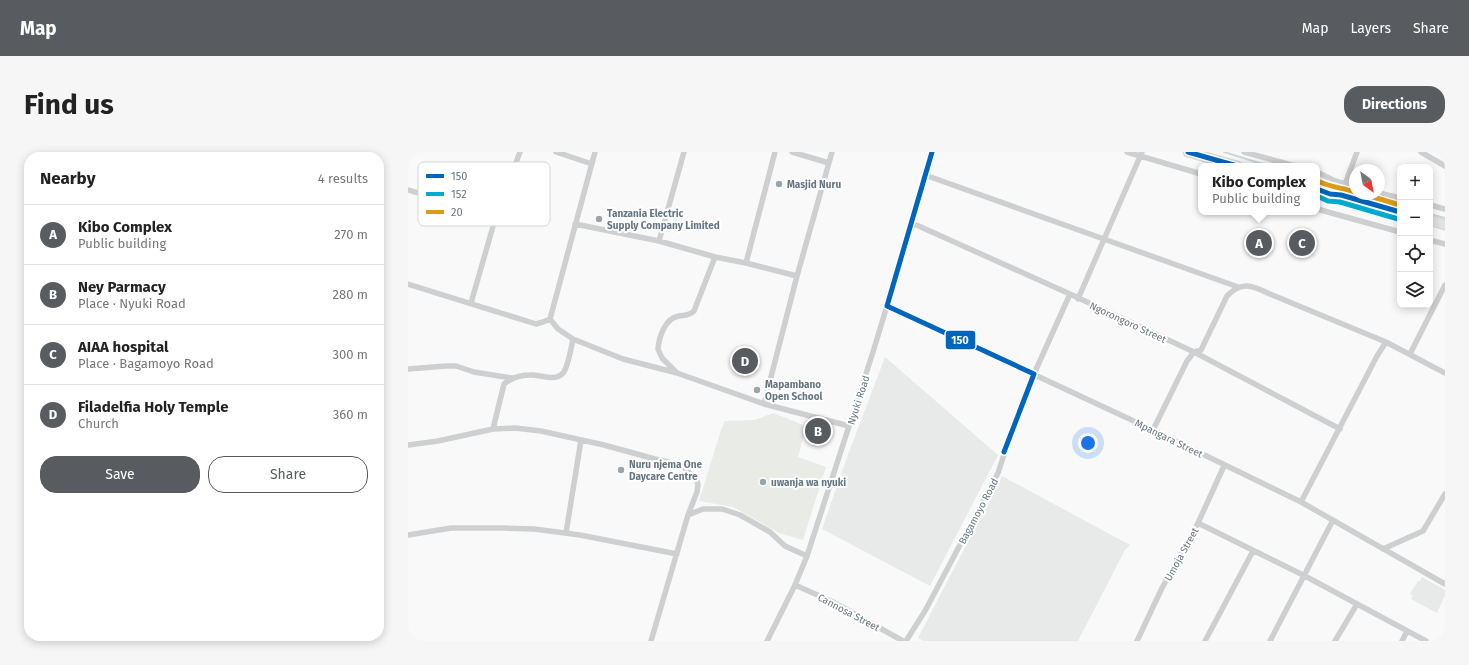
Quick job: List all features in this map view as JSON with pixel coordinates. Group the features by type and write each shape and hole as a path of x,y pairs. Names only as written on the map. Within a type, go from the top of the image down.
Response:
{"highway":[{"path":"1188,152 1226,163"},
{"path":"1320,190 1397,211"},
{"path":"1433,221 1445,224"}],"street":[{"path":"516,162 520,152"},
{"path":"556,152 592,164"},
{"path":"550,319 595,152"},
{"path":"659,241 684,152"},
{"path":"746,262 775,152"},
{"path":"792,152 829,162"},
{"path":"764,404 797,276 832,152"},
{"name":"Nyuki Road","path":"767,641 795,585 807,556 887,306 932,152"},
{"path":"1127,152 1141,154 1198,173"},
{"path":"1244,152 1284,163"},
{"path":"1341,196 1357,152"},
{"path":"1421,152 1445,166"},
{"path":"1078,299 1141,154"},
{"path":"1320,173 1349,185"},
{"path":"925,175 1238,287 1253,286 1386,342 1445,373"},
{"path":"408,190 418,193"},
{"path":"1385,194 1397,197"},
{"path":"1433,206 1445,209"},
{"path":"1320,210 1397,231"},
{"name":"Ngorongoro Street","path":"912,223 1194,352 1340,429"},
{"path":"575,224 659,241 715,257 746,262 797,276"},
{"path":"471,303 493,226"},
{"path":"1433,241 1445,244"},
{"path":"677,373 662,358 658,349 664,328 667,322 672,318 691,314 697,307 715,257"},
{"path":"408,284 536,324 550,319"},
{"path":"1410,354 1445,285"},
{"path":"1153,430 1187,361 1194,352 1201,350 1227,296 1238,287"},
{"name":"Bagamoyo Road","path":"906,641 925,611 998,473 1012,430 1034,374 1070,294"},
{"name":"Mpangara Street","path":"887,306 1153,430 1224,466 1302,502 1445,584"},
{"path":"550,319 558,329 573,340 634,363 677,373 764,404 849,426"},
{"path":"493,429 504,384 514,378 530,374 554,378 559,376 565,370 573,340"},
{"path":"1302,502 1377,356 1386,342"},
{"path":"408,369 456,366 474,372 514,378"},
{"path":"408,445 438,441 493,429 515,428 540,431 681,464 693,475 698,485 697,492 688,515 651,641"},
{"path":"566,533 581,440"},
{"name":"Umoja Street","path":"1137,641 1162,588 1198,523 1224,466"},
{"path":"1383,549 1423,531 1445,494"},
{"path":"688,515 703,509 722,509 740,515 770,532 785,546 807,556"},
{"path":"1270,641 1333,520"},
{"path":"1198,523 1305,576 1426,641"},
{"path":"408,535 451,528 534,529 566,533 677,554"},
{"path":"1205,641 1253,551"},
{"name":"Cannosa Street","path":"795,585 833,602 903,641"},
{"path":"1335,641 1357,604"},
{"path":"1402,641 1407,631"}],"shaded area":[{"path":"885,357 998,455 930,586 822,529"},
{"name":"uwanja wa nyuki","path":"773,413 806,426 798,457 826,467 803,540 779,533 733,507 699,501 725,421 755,420"},
{"path":"1002,476 1130,545 1125,550 1078,641 924,641 918,638"},
{"path":"1422,577 1445,590 1445,595 1437,613 1411,599 1413,596 1410,594"}],"waterway":[{"path":"1224,152 1259,163"},
{"path":"1320,182 1339,188"},
{"path":"1381,200 1397,204"},
{"path":"1433,215 1445,218"}],"transit line":[{"name":"150","path":"887,306 932,152"},
{"name":"150","path":"1188,152 1226,163"},
{"name":"20","path":"1320,182 1349,190"},
{"name":"150","path":"1320,190 1397,211"},
{"name":"152","path":"1320,197 1328,201 1340,202 1397,219"},
{"name":"20","path":"1383,200 1397,204"},
{"name":"150","path":"887,306 1034,374"},
{"name":"150","path":"1004,452 1034,374"}],"place":[{"name":"Masjid Nuru","path":"779,184"},
{"name":"Tanzania Electric Supply Company Limited","path":"599,219"},
{"name":"Kibo Complex","path":"1259,243"},
{"name":"AIAA hospital","path":"1302,243"},
{"name":"Filadelfia Holy Temple","path":"745,361"},
{"name":"Mapambano Open School","path":"757,390"},
{"name":"Ney Parmacy","path":"818,431"},
{"name":"Nuru njema One Daycare Centre","path":"621,470"},
{"name":"uwanja wa nyuki","path":"763,482"}]}
